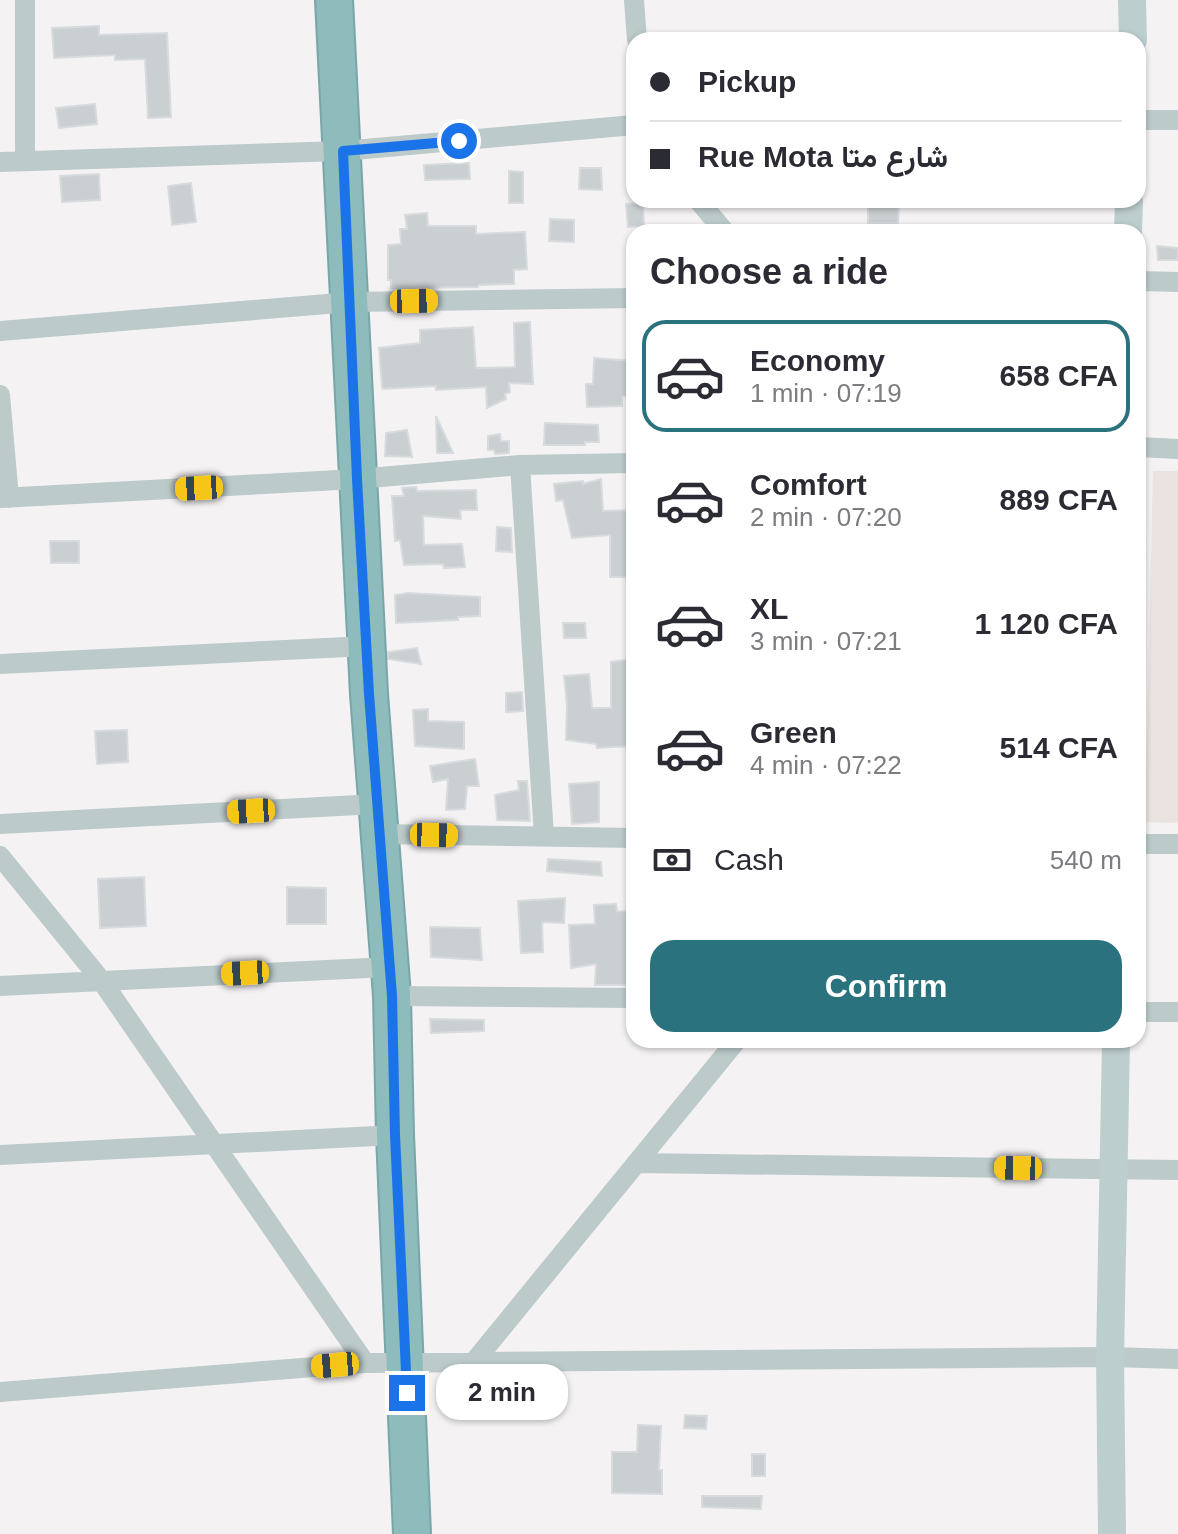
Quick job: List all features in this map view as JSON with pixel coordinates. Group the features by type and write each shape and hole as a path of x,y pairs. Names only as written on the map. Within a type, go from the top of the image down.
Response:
{"highway":[{"path":"334,0 351,302 357,479 391,981 412,1534"}],"street":[{"path":"25,0 25,161"},
{"path":"634,0 636,32"},
{"path":"1132,0 1133,32"},
{"path":"1146,120 1178,120"},
{"path":"0,162 343,151 626,126"},
{"path":"705,208 718,224"},
{"path":"1146,281 1178,282"},
{"path":"0,331 351,302 626,298"},
{"path":"0,395 5,498 357,479 520,465 626,463"},
{"path":"1146,447 1178,449"},
{"path":"520,465 544,836"},
{"path":"0,664 367,646"},
{"path":"0,824 378,819 544,836 626,838"},
{"path":"1146,844 1178,844"},
{"path":"0,856 101,980 365,1363"},
{"path":"0,986 101,980 391,981 626,997"},
{"path":"1146,1012 1178,1012"},
{"path":"473,1363 730,1048"},
{"path":"1112,1534 1110,1357 1116,1048"},
{"path":"0,1155 395,1135"},
{"path":"637,1163 1178,1170"},
{"path":"0,1392 365,1363 1178,1359"}],"shaded area":[{"path":"1153,471 1178,471 1178,823 1146,822"}],"building":[{"path":"99,26 99,35 167,33 171,117 148,118 145,59 115,60 115,55 54,58 52,28"},
{"path":"95,104 97,124 59,128 56,108"},
{"path":"469,163 470,179 425,180 424,165"},
{"path":"580,168 601,168 602,190 579,189"},
{"path":"509,171 523,172 523,203 509,203"},
{"path":"99,174 100,200 62,202 60,176"},
{"path":"191,183 196,222 172,225 168,186"},
{"path":"626,208 643,208 644,224 628,224"},
{"path":"868,208 899,208 898,223 868,223"},
{"path":"427,213 428,226 476,226 476,234 525,232 527,269 514,270 514,284 391,288 391,280 388,280 388,245 401,244 400,229 407,229 405,215"},
{"path":"550,219 574,220 574,242 549,241"},
{"path":"1157,246 1178,248 1178,260 1158,260"},
{"path":"530,322 533,384 509,383 510,392 505,394 506,399 487,408 486,387 436,390 436,386 382,387 379,348 420,343 420,330 473,327 476,368 515,367 514,323"},
{"path":"594,358 626,360 626,396 622,396 622,406 587,407 586,384 593,384"},
{"path":"436,416 453,453 437,453"},
{"path":"545,423 598,425 599,442 544,445"},
{"path":"407,430 412,457 385,456 386,433"},
{"path":"500,434 501,441 509,441 509,453 495,454 494,450 488,450 488,436"},
{"path":"601,479 603,511 626,510 626,577 610,577 610,535 572,538 563,500 556,501 554,484 583,481 583,484"},
{"path":"416,487 417,491 476,490 477,510 460,510 461,519 423,516 424,545 462,544 465,567 404,565 400,540 395,541 392,496 404,496 402,488"},
{"path":"497,527 511,528 512,552 496,551"},
{"path":"50,541 79,541 79,563 51,563"},
{"path":"395,595 480,597 480,616 396,623"},
{"path":"563,623 585,623 586,638 564,638"},
{"path":"417,648 421,664 388,659 388,652"},
{"path":"626,660 626,746 597,748 596,744 566,740 564,676 589,674 592,708 611,708 611,662"},
{"path":"522,692 523,711 506,712 506,693"},
{"path":"428,709 428,721 464,722 464,749 415,746 413,710"},
{"path":"127,730 128,762 97,764 95,731"},
{"path":"475,759 479,786 467,786 465,809 446,810 448,779 433,782 430,766"},
{"path":"518,781 527,781 530,821 497,820 495,795 519,790"},
{"path":"599,782 599,822 572,824 569,784"},
{"path":"548,859 601,862 602,876 547,871"},
{"path":"144,877 146,926 100,928 98,879"},
{"path":"287,887 326,888 326,924 287,924"},
{"path":"565,898 564,923 542,922 543,952 521,953 518,901"},
{"path":"616,904 617,911 626,912 626,985 595,985 596,964 571,968 569,925 595,924 594,905"},
{"path":"430,927 480,928 482,960 431,957"},
{"path":"430,1019 484,1020 484,1031 431,1033"},
{"path":"685,1415 707,1416 706,1429 684,1428"},
{"path":"638,1425 661,1426 659,1470 662,1470 662,1494 612,1493 612,1452 637,1452"},
{"path":"752,1454 765,1454 765,1476 752,1476"},
{"path":"702,1496 762,1496 761,1509 702,1507"}],"route":[{"path":"407,1393 392,996 369,694 343,151 459,141"}]}
